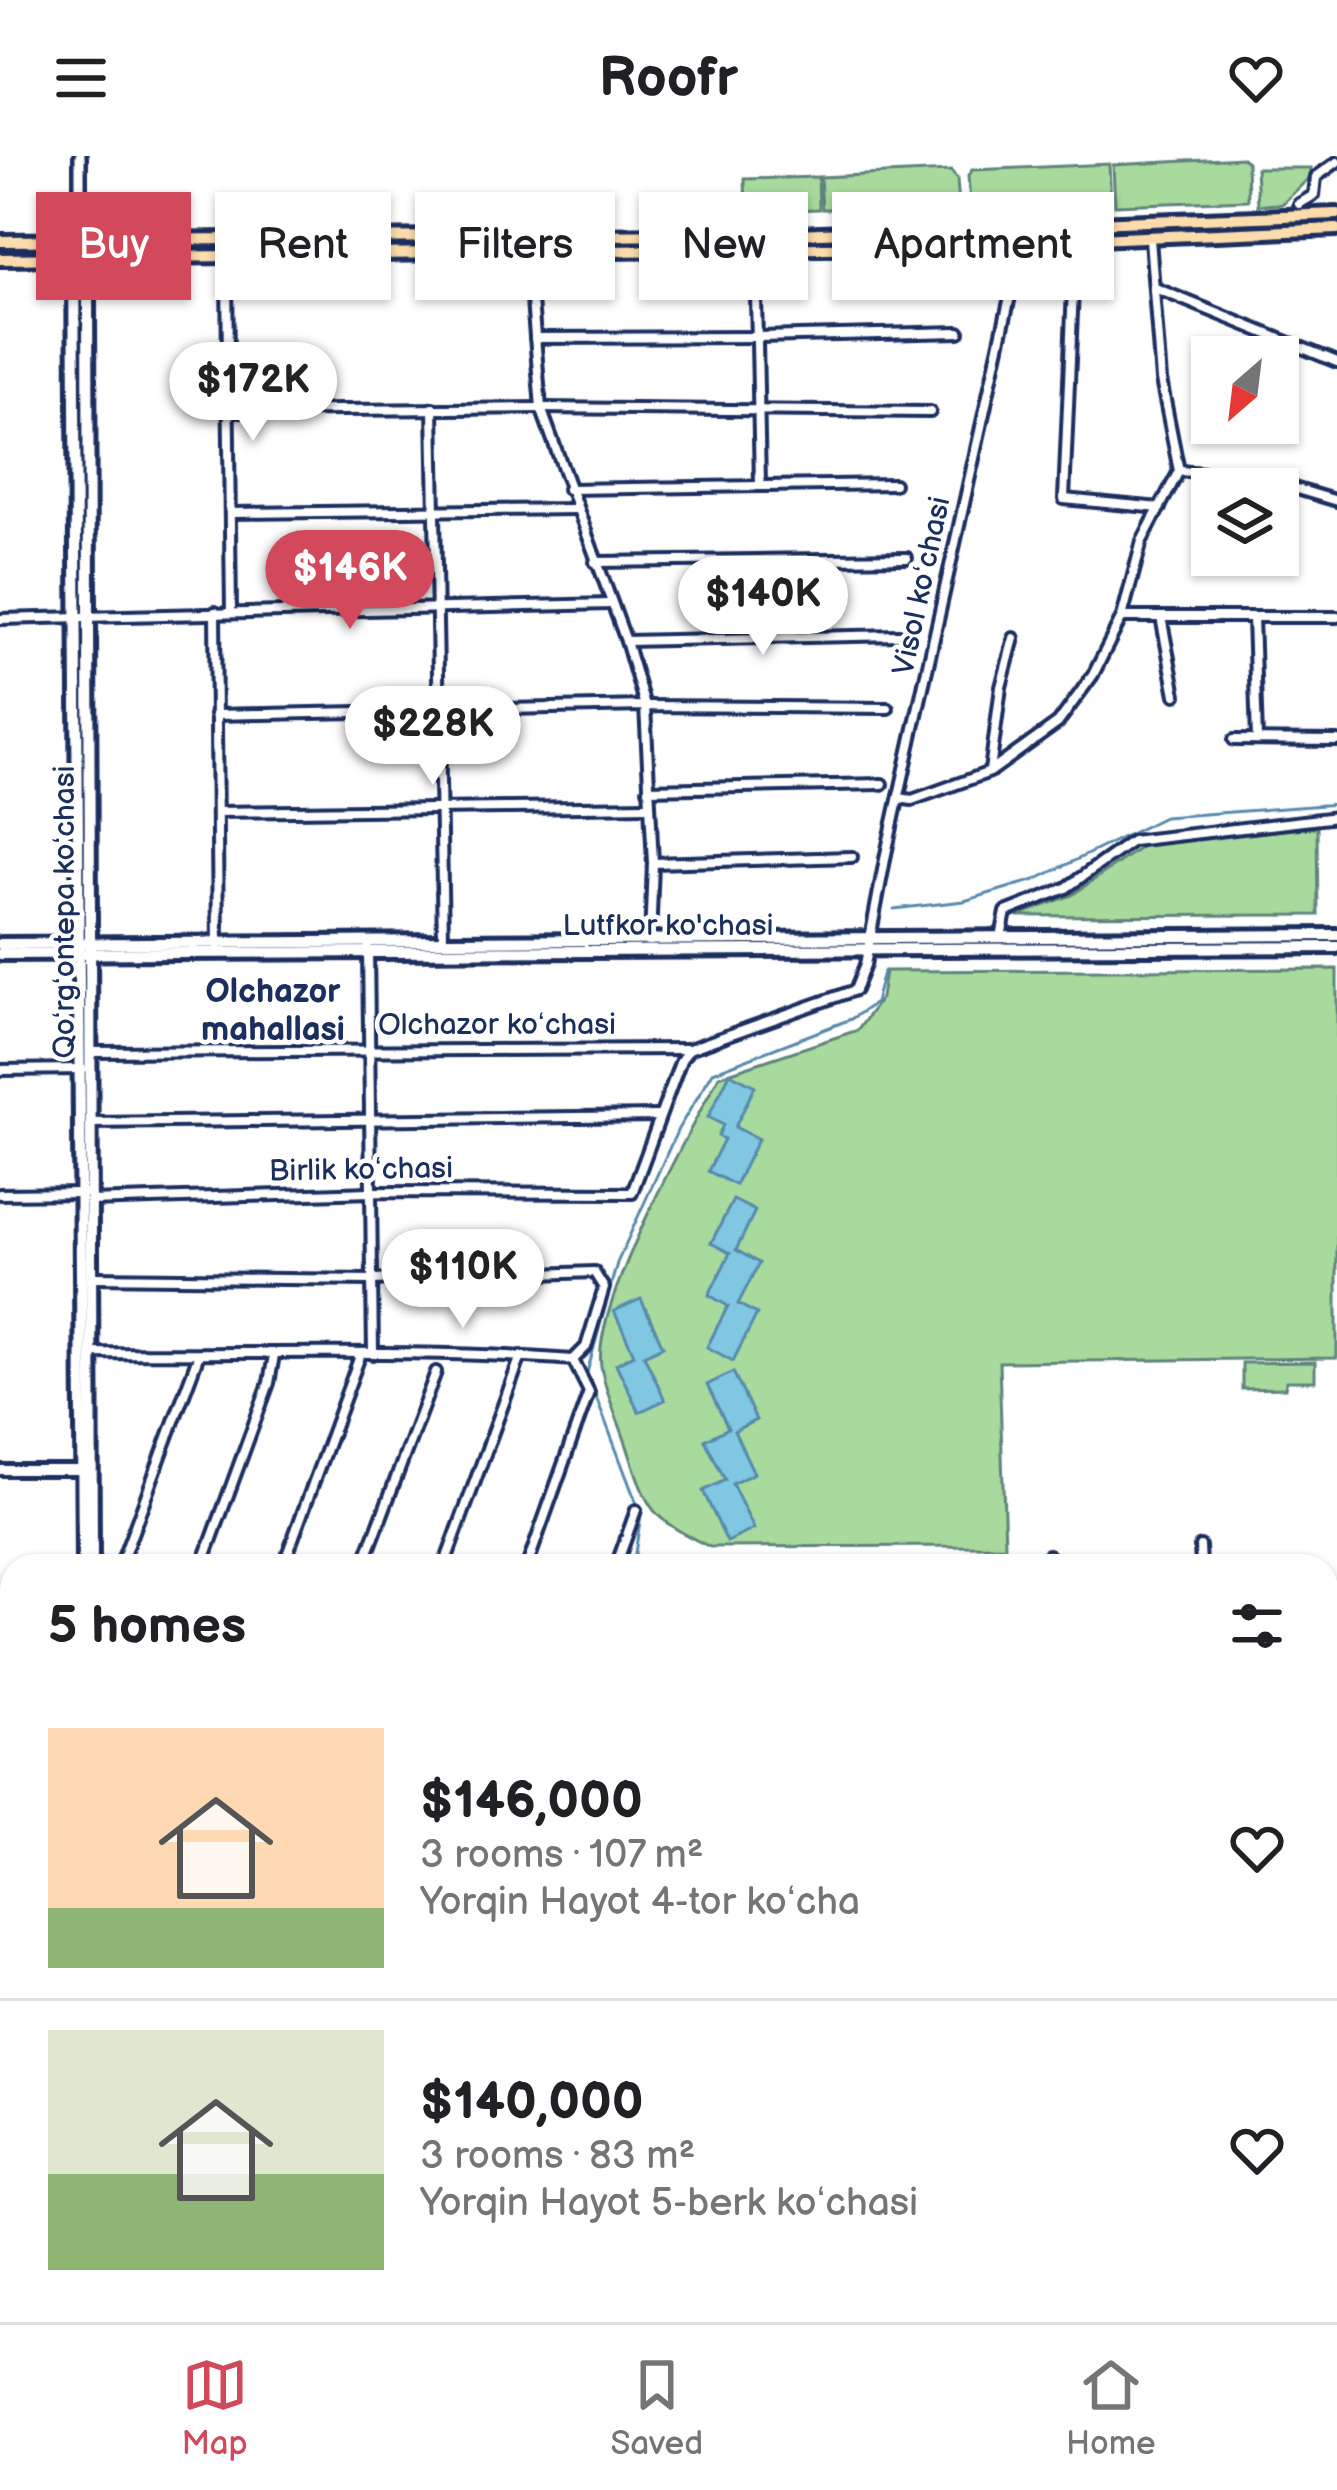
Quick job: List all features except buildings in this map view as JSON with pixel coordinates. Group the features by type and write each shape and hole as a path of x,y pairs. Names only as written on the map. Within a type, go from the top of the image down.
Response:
{"main road":[{"path":"808,233 1337,214"},
{"path":"1114,240 1337,229"},
{"path":"191,239 639,235"},
{"path":"0,241 36,241"},
{"path":"191,258 415,255"},
{"path":"0,260 36,260"},
{"name":"Qoʻrgʻontepa koʻchasi","path":"81,300 87,1554"},
{"name":"Lutfkor ko'chasi","path":"869,944 1337,935"},
{"name":"Lutfkor ko'chasi","path":"0,944 84,948 1337,947"},
{"name":"Qoʻrgʻontepa koʻchasi","path":"84,948 90,1052 85,1069 91,1277 87,1470"},
{"name":"Lutfkor ko'chasi","path":"0,954 84,948"}],"street":[{"path":"80,156 80,192"},
{"path":"1299,204 1314,195 1316,176 1337,162"},
{"path":"899,798 912,800 990,772 1043,736 1070,710 1122,617 1142,541 1179,471 1161,380 1150,238"},
{"path":"1155,288 1337,362"},
{"path":"228,300 231,612"},
{"path":"532,300 541,408 626,641 644,706 652,862 650,945"},
{"path":"757,300 760,484"},
{"name":"Visol koʻchasi","path":"869,944 1009,300"},
{"path":"1073,300 1064,499 1160,508"},
{"path":"535,338 959,332"},
{"path":"433,408 443,946"},
{"path":"231,411 930,412"},
{"path":"1179,471 1257,477 1337,501"},
{"path":"568,488 894,484"},
{"path":"231,513 575,509"},
{"path":"595,562 908,558"},
{"path":"0,619 611,604"},
{"path":"215,612 218,947"},
{"path":"1122,617 1337,617"},
{"path":"1161,617 1176,695"},
{"path":"1253,617 1257,740"},
{"path":"626,641 899,635"},
{"path":"990,772 1001,687 1014,638"},
{"path":"215,715 644,706 889,708"},
{"path":"1234,740 1337,741"},
{"path":"648,788 883,784"},
{"path":"218,812 648,806"},
{"path":"1001,938 1006,912 1066,888 1132,841 1337,817"},
{"path":"652,862 852,857"},
{"path":"90,1123 659,1116 689,1049 850,993 859,982 869,944"},
{"path":"368,947 373,1354"},
{"name":"Olchazor koʻchasi","path":"90,1052 689,1049"},
{"path":"0,1070 85,1069"},
{"name":"Birlik koʻchasi","path":"0,1194 632,1193 659,1116"},
{"path":"91,1277 372,1280 594,1272 604,1288 586,1347 573,1360 481,1352 360,1356 91,1353"},
{"path":"124,1554 199,1354"},
{"path":"206,1554 269,1383 274,1355"},
{"path":"287,1554 360,1356"},
{"path":"449,1554 521,1356"},
{"path":"531,1554 589,1392 573,1360"},
{"path":"368,1554 436,1372"},
{"path":"0,1470 87,1470"},
{"path":"620,1554 636,1510"},
{"path":"1200,1546 1200,1554"}],"green space":[{"path":"1242,158 1247,162 1248,200 1115,205 1113,165"},
{"path":"1109,164 1110,192 969,192 972,170"},
{"path":"1256,168 1311,168 1311,176 1282,204 1258,205"},
{"path":"951,171 958,192 832,192 832,209 822,209 820,177"},
{"path":"818,177 819,209 808,209 808,192 745,192 745,179"},
{"path":"1317,827 1318,915 1017,916 1072,895 1147,843"},
{"path":"1337,969 1337,1358 999,1362 1005,1546 710,1547 674,1528 653,1509 606,1386 602,1339 645,1220 719,1076 858,1030 881,998 885,971"},
{"path":"1315,1362 1315,1381 1286,1381 1285,1388 1242,1389 1242,1363"}],"water":[{"path":"730,1073 755,1086 735,1127 758,1139 735,1185 708,1171 724,1139 718,1136 723,1125 708,1117"},
{"path":"733,1200 755,1211 736,1250 759,1263 738,1304 757,1314 733,1361 707,1347 728,1306 709,1295 730,1253 711,1243"},
{"path":"641,1299 663,1346 644,1355 665,1400 639,1412 616,1364 634,1354 614,1311"},
{"path":"733,1372 756,1420 734,1431 754,1473 732,1484 754,1529 727,1542 703,1491 725,1480 705,1440 728,1428 707,1385"}],"waterway":[{"path":"894,909 964,901 1035,880 1164,817 1337,804"},
{"path":"635,1554 641,1515 587,1373 617,1263 678,1129 713,1072 851,1019 875,1003 883,972"}],"district":[{"name":"Olchazor mahallasi","path":"273,1011"}]}
